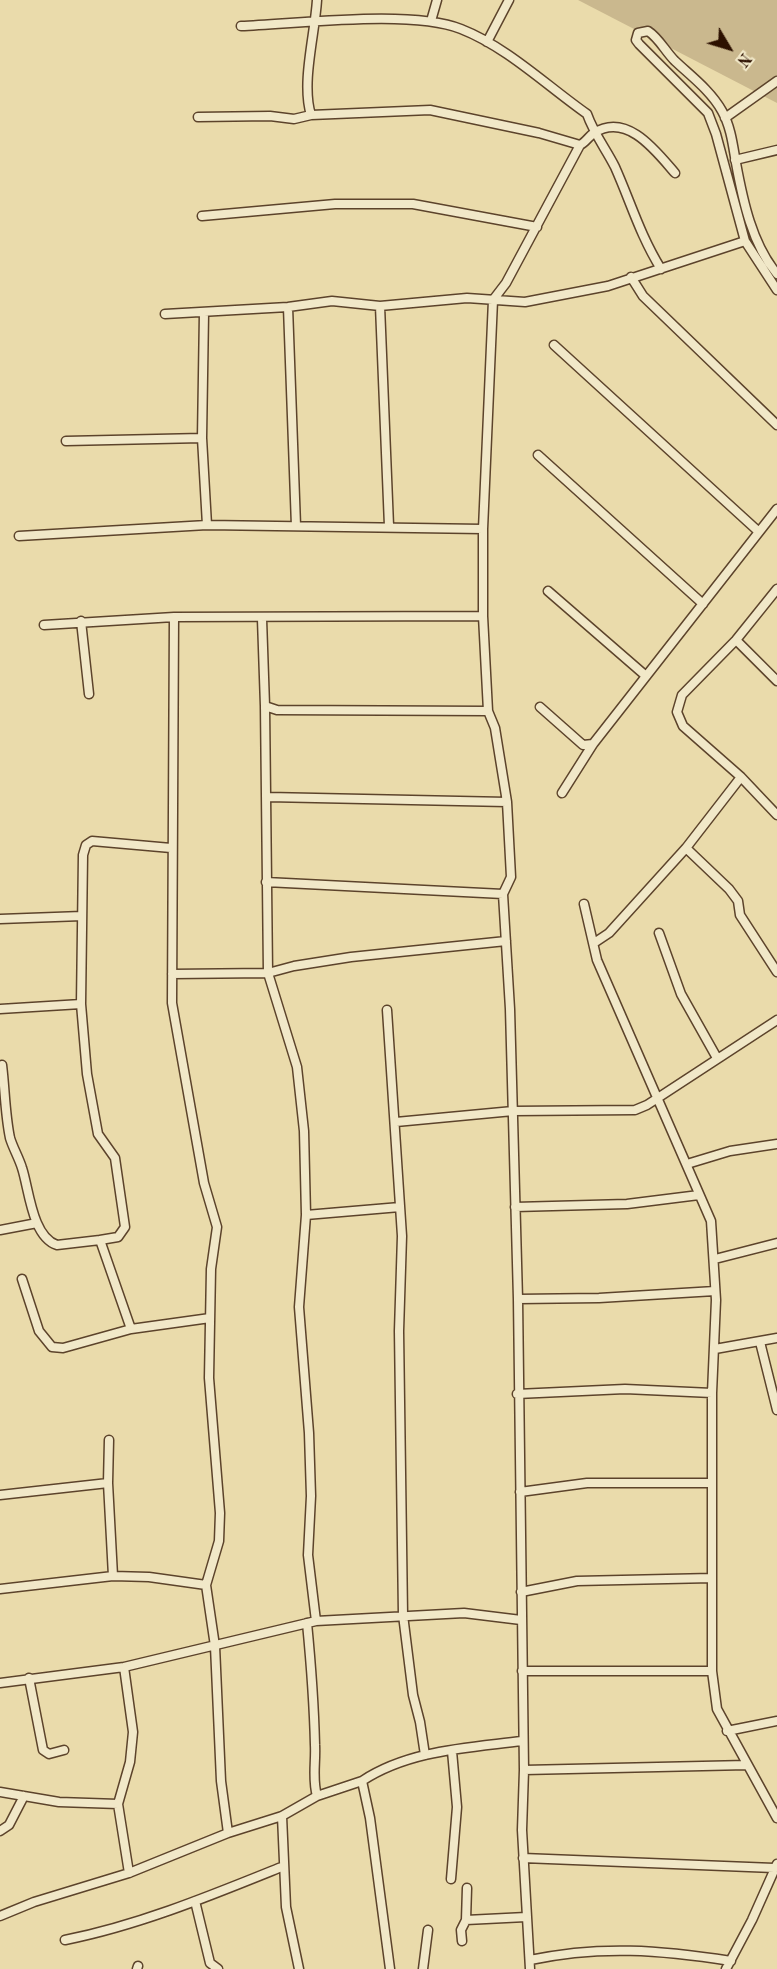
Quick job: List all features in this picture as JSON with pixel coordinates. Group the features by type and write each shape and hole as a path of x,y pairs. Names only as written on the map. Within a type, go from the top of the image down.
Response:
{"street":[{"path":"311,115 308,96 317,0"},
{"path":"431,21 437,0"},
{"path":"487,42 509,0"},
{"path":"241,26 431,21 460,28 487,42 587,114 594,133 614,165 644,241 661,268"},
{"path":"777,274 759,246 743,198 725,118 713,97 661,47 655,36 648,31 638,33 636,40 639,44 708,113 716,134 745,241 777,290"},
{"path":"725,118 777,81"},
{"path":"198,117 270,116 294,119 311,115 430,110 539,133 580,145"},
{"path":"523,1858 776,1866 752,1920 728,1965 661,1950 593,1951 530,1964 523,1858 518,1299 513,1111 503,894 511,877 507,802 495,728 488,711 483,616 483,529 493,300 506,283 580,145 594,133 621,127 633,131 675,173"},
{"path":"735,160 777,150"},
{"path":"202,216 335,204 413,204 537,227"},
{"path":"165,314 288,307 332,301 380,306 467,298 525,302 608,286 745,241"},
{"path":"631,277 643,296 777,425"},
{"path":"380,306 389,526"},
{"path":"288,307 296,526"},
{"path":"204,313 202,438 207,525"},
{"path":"555,345 759,532"},
{"path":"66,441 202,438"},
{"path":"538,455 703,604"},
{"path":"561,793 593,744 777,509"},
{"path":"19,536 207,525 483,529"},
{"path":"777,589 736,640 682,695 677,712 683,726 741,777 777,814"},
{"path":"548,591 645,676"},
{"path":"44,624 174,617 262,619 483,616"},
{"path":"174,617 171,848 172,1003 204,1183 217,1227 210,1318 209,1378 220,1512 219,1541 206,1585 215,1646 221,1781 228,1833"},
{"path":"262,619 262,693 265,706 268,797 266,882 268,973 297,1067 304,1131 306,1215 299,1307 309,1433 311,1520 308,1555 316,1621"},
{"path":"81,621 89,694"},
{"path":"736,640 777,681"},
{"path":"265,706 277,710 488,711"},
{"path":"540,707 583,745 593,744"},
{"path":"594,943 609,933 686,848 741,777"},
{"path":"268,797 507,802"},
{"path":"2,1065 11,1140 22,1167 32,1212 46,1238 57,1245 118,1237 125,1227 115,1158 98,1134 87,1074 81,1004 86,845 92,841 171,848"},
{"path":"686,848 729,889 738,902 740,915 777,972"},
{"path":"266,882 503,894"},
{"path":"584,904 597,960 711,1221 715,1259 715,1349 712,1393 712,1671 717,1709 727,1731 777,1818"},
{"path":"0,919 82,916"},
{"path":"659,933 681,994 717,1058"},
{"path":"172,974 268,973 294,966 351,957 506,941"},
{"path":"0,1009 81,1004"},
{"path":"387,1010 400,1207 399,1331 403,1615 413,1695 425,1755"},
{"path":"396,1122 513,1111 635,1110 658,1098 777,1020"},
{"path":"687,1164 730,1151 777,1144"},
{"path":"515,1207 627,1204 699,1195"},
{"path":"306,1215 400,1207"},
{"path":"0,1230 37,1223"},
{"path":"100,1240 131,1329"},
{"path":"715,1259 777,1243"},
{"path":"22,1279 39,1331 52,1347 63,1348 131,1329 210,1318"},
{"path":"518,1299 599,1298 715,1292"},
{"path":"715,1349 777,1338"},
{"path":"760,1342 777,1410"},
{"path":"518,1394 625,1389 712,1393"},
{"path":"109,1440 108,1483 113,1576"},
{"path":"0,1495 108,1483"},
{"path":"520,1492 587,1483 712,1484"},
{"path":"0,1589 113,1576 149,1577 206,1585"},
{"path":"521,1592 577,1581 712,1578"},
{"path":"0,1683 124,1667 316,1621 464,1613 521,1620"},
{"path":"307,1623 312,1671 316,1796"},
{"path":"124,1667 133,1731 130,1762 118,1804 129,1873"},
{"path":"522,1671 712,1671"},
{"path":"29,1678 43,1750 49,1754 64,1750"},
{"path":"727,1731 777,1721"},
{"path":"0,1916 34,1902 129,1873 228,1833 282,1816 316,1796 362,1781 390,1765 452,1750 522,1741"},
{"path":"451,1879 457,1807 452,1750"},
{"path":"524,1770 747,1765"},
{"path":"362,1781 370,1818 390,1969"},
{"path":"0,1791 59,1802 118,1804"},
{"path":"0,1831 9,1825 24,1796"},
{"path":"282,1816 286,1907 300,1969"},
{"path":"65,1941 100,1933 195,1901 284,1866"},
{"path":"462,1941 460,1930 466,1920 467,1888"},
{"path":"195,1901 210,1963 218,1969"},
{"path":"466,1920 526,1917"},
{"path":"423,1969 428,1929"}],"shaded area":[{"path":"578,0 777,0 777,103"}]}
